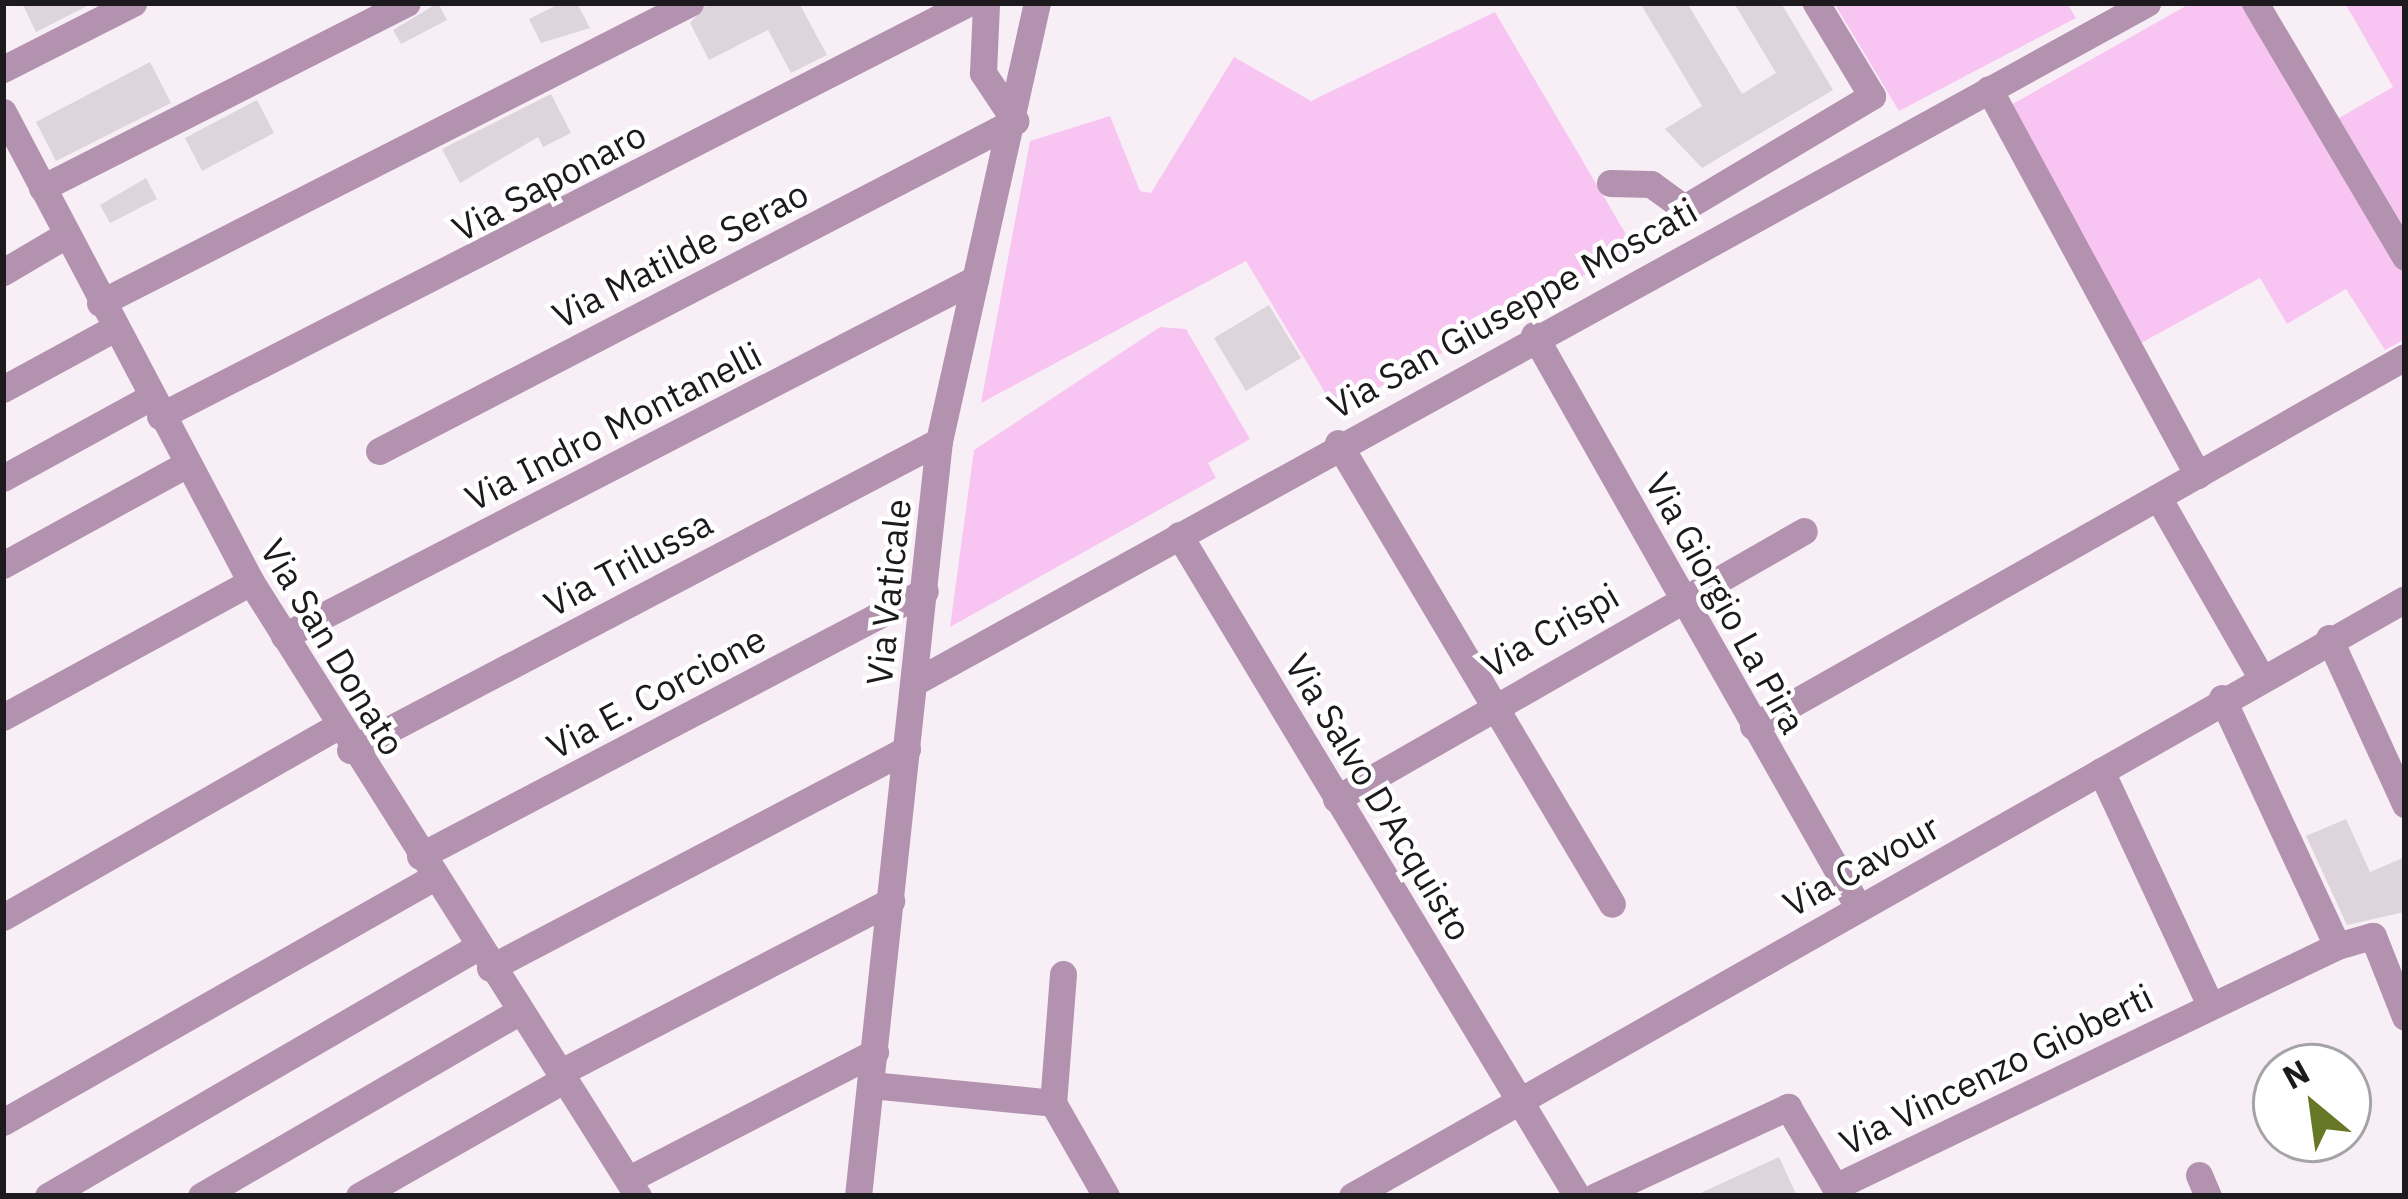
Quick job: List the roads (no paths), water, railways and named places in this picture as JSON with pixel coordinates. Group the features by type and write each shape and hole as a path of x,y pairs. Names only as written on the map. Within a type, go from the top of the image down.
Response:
{"street":[{"path":"3,69 133,3"},
{"path":"42,188 407,3"},
{"path":"100,303 690,3"},
{"name":"Via Saponaro","path":"3,478 968,3"},
{"path":"986,3 983,73 1015,121"},
{"name":"Via Vaticale","path":"858,1196 939,441 1015,121 1037,3"},
{"path":"1610,183 1651,184 1684,208 1872,96 1816,3"},
{"name":"Via San Giuseppe Moscati","path":"915,682 1338,443 2147,3"},
{"path":"2255,3 2405,256"},
{"path":"1989,89 2198,475"},
{"name":"Via Matilde Serao","path":"379,451 1015,121"},
{"name":"Via San Donato","path":"6,126 184,465 343,738 633,1188"},
{"path":"3,272 64,236"},
{"name":"Via Indro Montanelli","path":"284,636 975,279"},
{"path":"3,389 113,329"},
{"name":"Via Giorgio La Pira","path":"1534,335 1857,905"},
{"path":"1754,725 2405,357"},
{"name":"Via Trilussa","path":"3,916 343,738 939,441"},
{"path":"1338,443 1612,904"},
{"path":"3,565 184,465"},
{"path":"2159,499 2260,675"},
{"name":"Via Crispi","path":"1336,799 1492,704 1804,531"},
{"name":"Via Salvo D'Acquisto","path":"1180,535 1336,799 1522,1095 1577,1196"},
{"path":"3,717 251,582"},
{"name":"Via E. Corcione","path":"3,1122 426,867 925,591"},
{"name":"Via Cavour","path":"1352,1196 1522,1095 2101,771 2260,675 2405,599"},
{"path":"2329,638 2405,804"},
{"path":"2222,698 2337,946 2372,936 2404,1013"},
{"path":"48,1196 483,958 907,749"},
{"path":"2101,771 2210,1005"},
{"path":"359,1196 563,1076 891,901"},
{"name":"Via Vincenzo Gioberti","path":"1596,1196 1787,1107 1835,1187 2337,946"},
{"path":"1063,974 1053,1103 1106,1196"},
{"path":"201,1196 519,1012"},
{"path":"633,1188 875,1052"},
{"path":"871,1085 1053,1103"}]}
